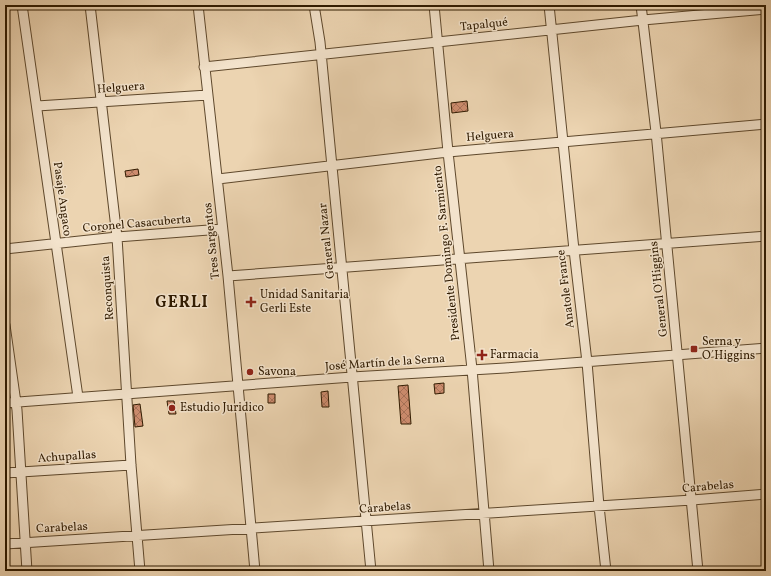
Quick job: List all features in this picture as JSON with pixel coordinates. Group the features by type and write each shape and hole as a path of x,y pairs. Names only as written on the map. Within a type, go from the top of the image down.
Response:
{"street":[{"name":"Pasaje Angaco","path":"22,5 78,397"},
{"name":"Reconquista","path":"90,5 117,238 131,465 140,571"},
{"name":"Tres Sargentos","path":"198,5 228,276 255,571"},
{"name":"General Nazar","path":"314,5 321,53 367,522 370,571"},
{"name":"Presidente Domingo F. Sarmiento","path":"434,5 459,260 472,369 489,571"},
{"name":"Anatole France","path":"549,5 587,362 606,571"},
{"name":"General O'Higgins","path":"641,5 656,132 698,571"},
{"name":"Tapalqué","path":"204,67 321,53 766,9"},
{"name":"Helguera","path":"37,106 208,94"},
{"name":"Helguera","path":"218,179 448,152 656,132 766,124"},
{"name":"Coronel Casacuberta","path":"5,249 56,243 222,229"},
{"path":"228,276 766,236"},
{"path":"5,325 16,402 27,571"},
{"name":"José Martín de la Serna","path":"5,403 766,348"},
{"name":"Achupallas","path":"5,473 131,465"},
{"name":"Carabelas","path":"5,544 367,522 766,494"}],"building":[{"path":"467,101 468,111 452,113 451,103"},
{"path":"138,169 139,175 126,177 125,171"},
{"path":"105,224 106,231 98,232 97,225"},
{"path":"444,383 444,393 435,394 434,384"},
{"path":"408,385 411,424 401,424 398,386"},
{"path":"328,391 329,407 322,407 321,392"},
{"path":"268,394 275,394 275,403 268,403"},
{"name":"Estudio Juridico","path":"167,401 174,401 176,414 169,414"},
{"path":"140,404 143,426 135,427 133,405"}],"place":[{"name":"Unidad Sanitaria Gerli Este","path":"251,302"},
{"name":"Serna y O´Higgins","path":"694,349"},
{"name":"Farmacia","path":"482,355"},
{"name":"Savona","path":"250,372"},
{"name":"Estudio Juridico","path":"172,408"}],"district":[{"name":"GERLI","path":"182,303"}]}
